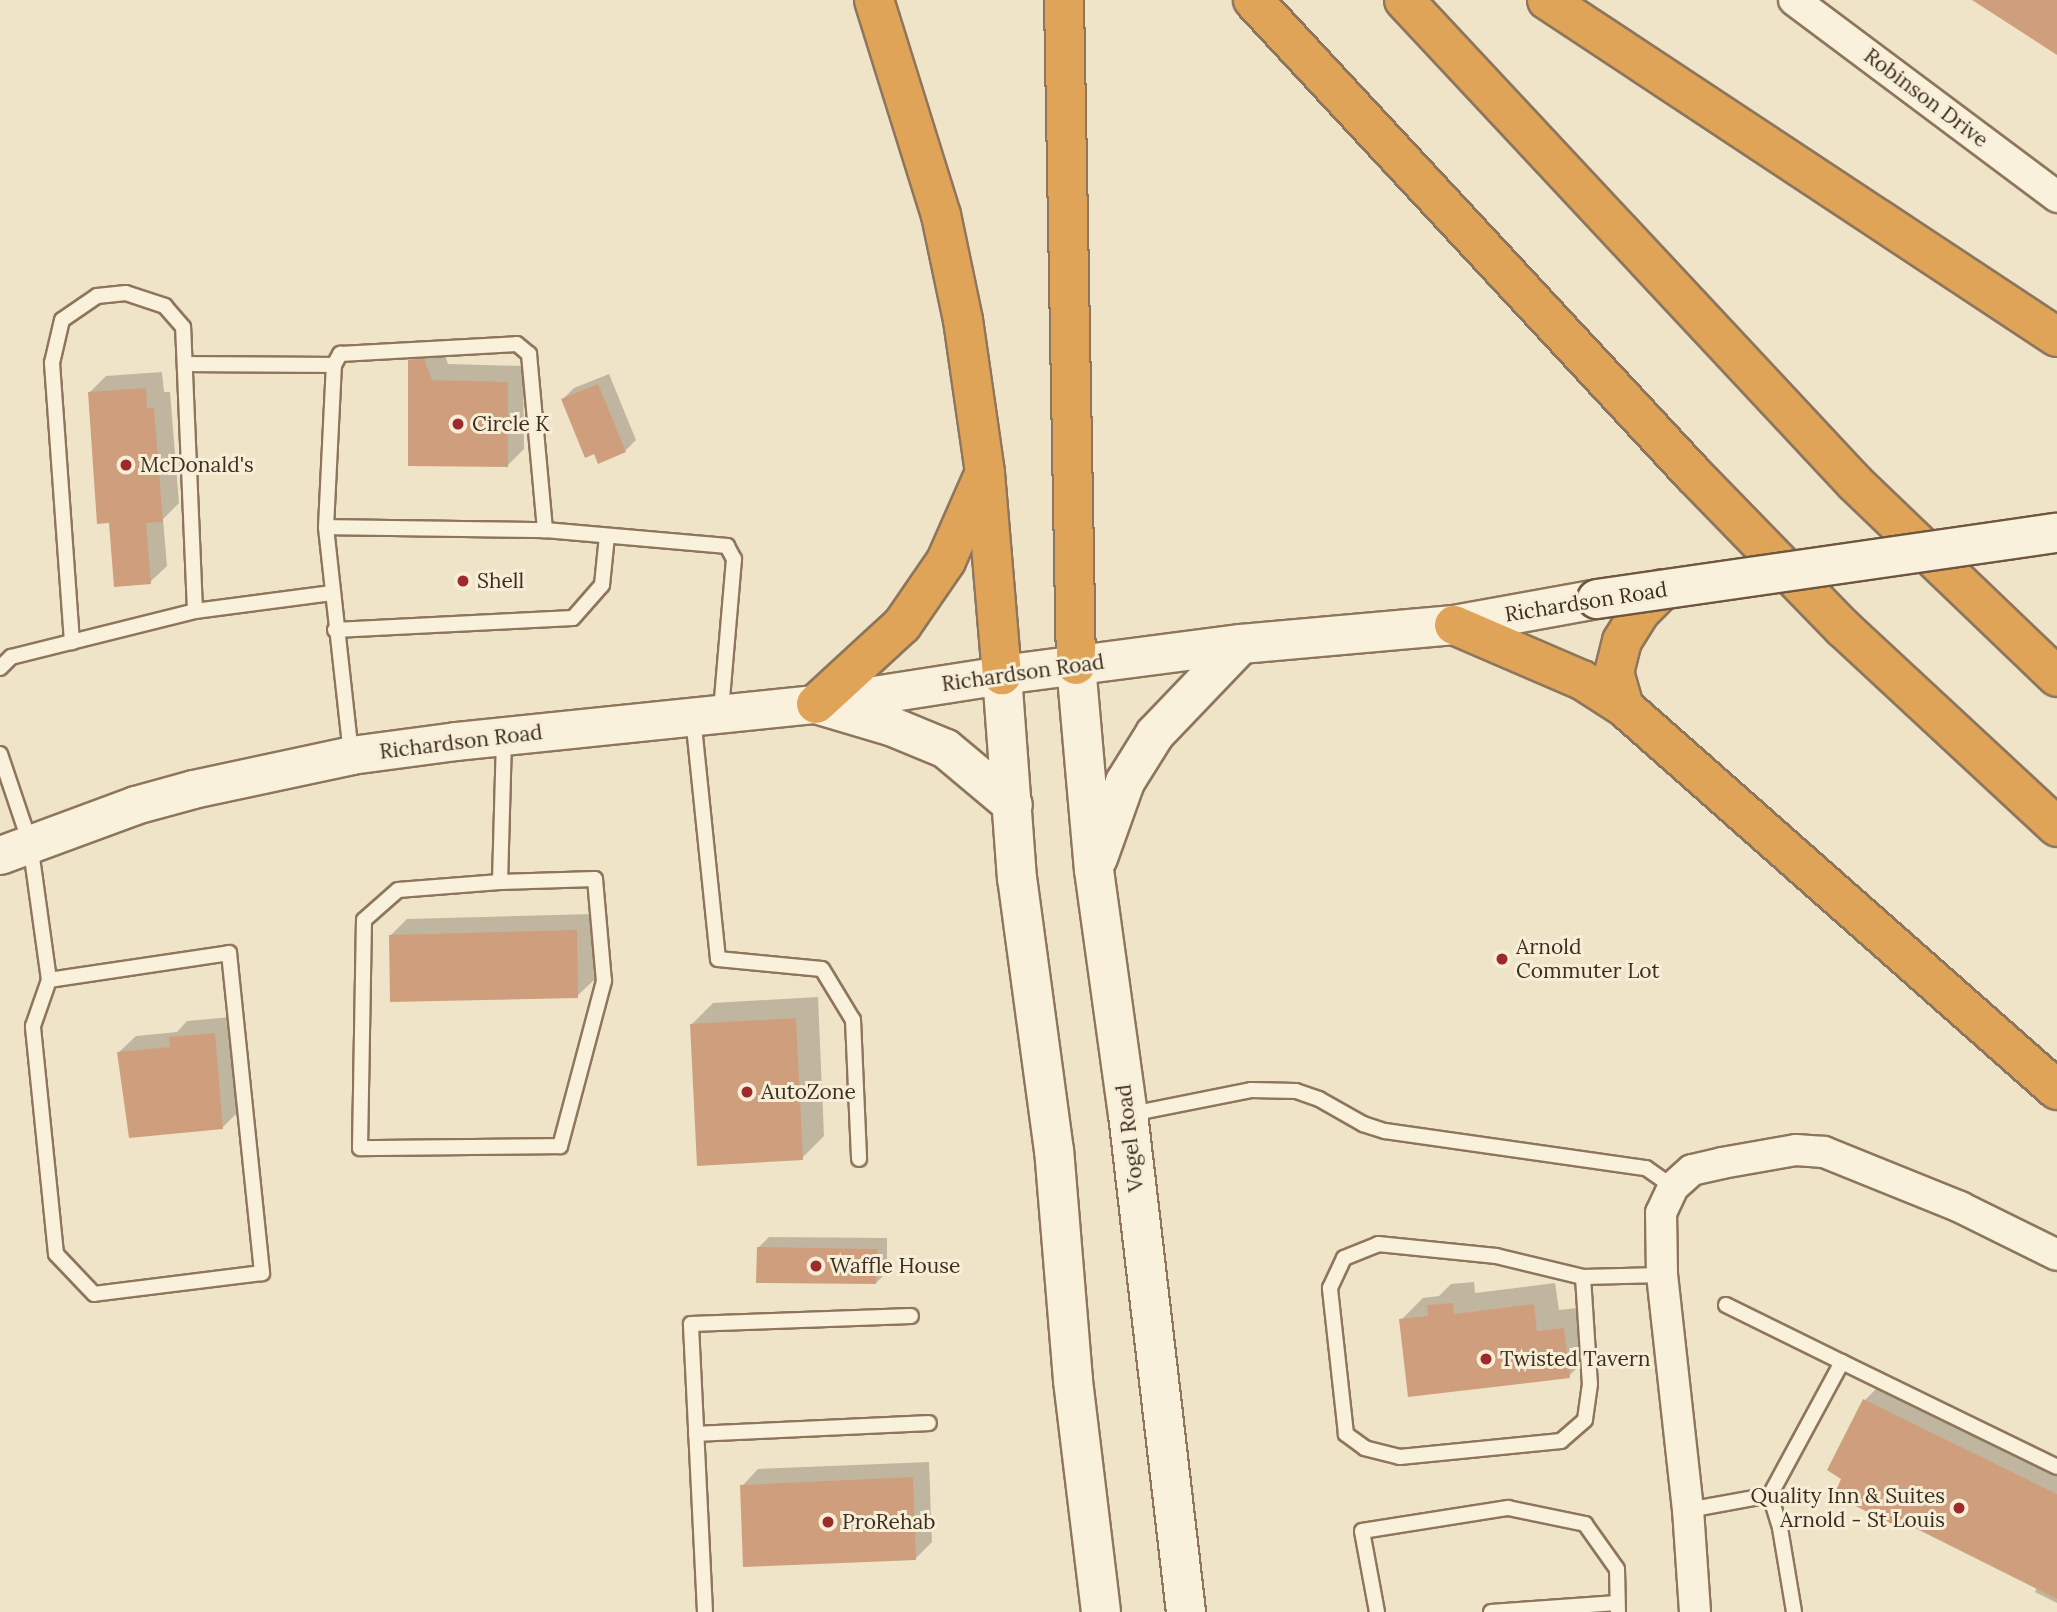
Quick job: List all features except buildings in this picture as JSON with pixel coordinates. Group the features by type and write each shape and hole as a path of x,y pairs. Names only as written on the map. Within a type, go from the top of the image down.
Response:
{"highway":[{"path":"874,0 941,215 962,320 985,473 1002,676"},
{"path":"1064,0 1076,665"},
{"path":"1253,0 1740,523 1853,638 2057,827"},
{"path":"1404,0 1855,483 2057,677"},
{"path":"1547,0 2057,337"},
{"path":"816,704 902,625 946,561 985,473"},
{"path":"1624,708 1614,673 1628,630 1641,611 1663,589"},
{"path":"1454,625 1582,680 1624,708 2057,1090"}],"main road":[{"name":"Richardson Road","path":"1002,676 1241,644 1454,625 1597,598 2057,533"},
{"path":"1094,870 1125,782 1155,734 1241,644"},
{"name":"Vogel Road","path":"1076,665 1094,870 1128,1114 1186,1612"},
{"path":"1002,676 1017,879 1054,1151 1073,1380 1101,1612"},
{"path":"816,704 893,727 946,749 1013,806"}],"street":[{"name":"Robinson Drive","path":"1794,0 2057,197"},
{"name":"Richardson Road","path":"15,849 135,805 193,789 351,755 504,736 816,704 1002,676"},
{"path":"1695,1612 1688,1510 1662,1275 1661,1213 1673,1186 1692,1170 1721,1163 1796,1150 1824,1152 1960,1207 2057,1255"}],"lane":[{"path":"72,642 52,363 62,320 97,296 126,293 165,306 183,327 195,611"},
{"path":"351,755 335,629 326,527 334,365 340,354 517,344 528,354 545,530"},
{"path":"185,364 334,365"},
{"path":"326,527 545,530 727,546 734,559 707,714 718,960 822,969 853,1020 859,1159"},
{"path":"335,629 573,618 602,586 607,536"},
{"path":"0,668 11,657 195,611 332,593"},
{"path":"500,881 504,736"},
{"path":"0,754 15,849 49,980 33,1026 56,1254 94,1294 262,1273 229,953 49,980"},
{"path":"595,879 604,981 560,1146 360,1148 364,920 398,890 500,881 595,879"},
{"path":"1128,1114 1251,1090 1296,1091 1319,1099 1363,1124 1385,1131 1646,1168 1673,1186"},
{"path":"1583,1277 1590,1384 1585,1420 1561,1441 1400,1457 1365,1448 1346,1434 1330,1288 1344,1258 1378,1244 1496,1256 1583,1277 1662,1275"},
{"path":"1726,1305 2057,1467"},
{"path":"705,1612 691,1324 911,1316"},
{"path":"1794,1612 1780,1528 1770,1495 1842,1362"},
{"path":"696,1434 929,1423"},
{"path":"1688,1510 1770,1495"},
{"path":"1377,1612 1362,1531 1508,1508 1585,1524 1617,1569 1617,1608 1491,1612"}],"place":[{"name":"Circle K","path":"458,424"},
{"name":"McDonald's","path":"126,465"},
{"name":"Shell","path":"463,581"},
{"name":"Arnold Commuter Lot","path":"1502,959"},
{"name":"AutoZone","path":"747,1092"},
{"name":"Waffle House","path":"816,1266"},
{"name":"Twisted Tavern","path":"1486,1359"},
{"name":"Quality Inn & Suites Arnold - St Louis","path":"1959,1508"},
{"name":"ProRehab","path":"828,1522"}]}
